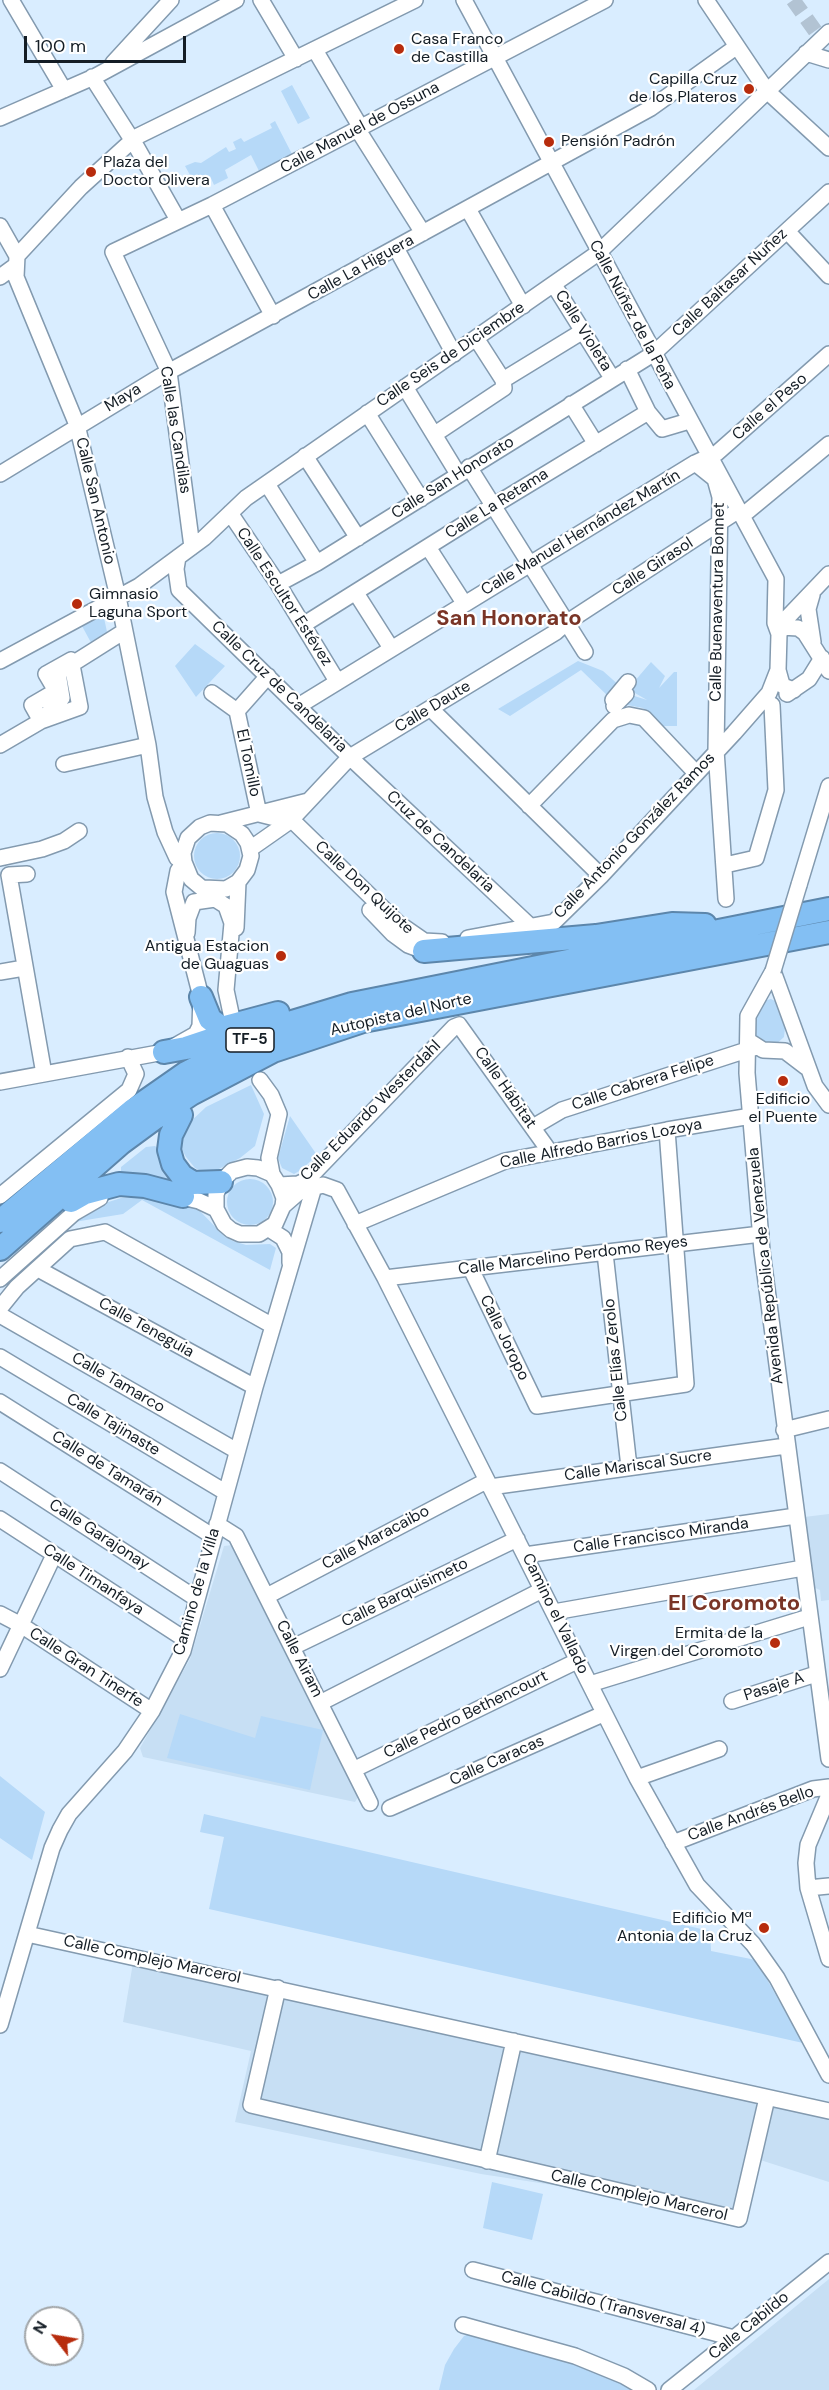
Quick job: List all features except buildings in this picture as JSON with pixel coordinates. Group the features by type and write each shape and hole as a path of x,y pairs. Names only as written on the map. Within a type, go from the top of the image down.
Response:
{"highway":[{"name":"Autopista del Norte","path":"0,1221 133,1110 186,1073 262,1034 352,1004 829,909"},
{"path":"424,951 596,936 672,924 736,927"},
{"name":"Autopista del Norte","path":"0,1249 138,1130 191,1094 242,1065 325,1032 494,994 829,932"},
{"path":"164,1052 214,1040 260,1020 330,996 413,976 549,963"},
{"path":"0,1254 20,1246 131,1151 181,1115 243,1077 299,1053 363,1034 456,1013 494,994"},
{"path":"201,997 210,1019 222,1028 260,1020"},
{"path":"181,1115 171,1135 169,1150 172,1164 182,1176 193,1183 221,1182"},
{"path":"71,1201 85,1193 119,1184 145,1186 183,1196"}],"street":[{"path":"10,0 64,90"},
{"path":"110,68 123,50 171,0"},
{"path":"0,118 64,90 94,82 110,68 236,0"},
{"path":"261,0 296,59"},
{"path":"0,277 81,187 135,141 416,0"},
{"name":"Calle Núñez de la Peña","path":"464,0 598,253 776,579 775,623 780,630 778,670"},
{"name":"Calle Manuel de Ossuna","path":"113,252 212,206 605,0"},
{"path":"706,0 767,91 829,148"},
{"name":"Calle Seis de Diciembre","path":"0,661 118,597 178,557 230,513 305,456 598,253 829,32"},
{"name":"Calle La Higuera","path":"169,372 666,99 736,47"},
{"path":"315,50 423,233"},
{"path":"806,53 829,60"},
{"path":"94,82 135,141 178,220"},
{"name":"Calle Baltasar Nuñez","path":"627,369 653,354 829,192"},
{"path":"212,206 273,316"},
{"path":"468,209 523,306"},
{"name":"Calle San Antonio","path":"0,226 16,261 16,278 77,425 118,597 123,632 148,745 155,797 169,841 177,858 184,862"},
{"path":"787,231 829,276"},
{"path":"396,248 454,354"},
{"name":"Calle las Candilas","path":"113,252 169,372 192,547"},
{"name":"Calle Violeta","path":"554,285 612,378"},
{"path":"503,380 583,331"},
{"path":"435,434 504,388 503,380 476,338"},
{"path":"824,359 829,376"},
{"name":"Calle el Peso","path":"709,457 717,453 824,359"},
{"name":"Calle Violeta","path":"627,369 648,412"},
{"name":"Calle San Honorato","path":"278,585 358,538 627,369"},
{"name":"Maya","path":"0,474 77,425 169,372"},
{"path":"405,387 435,434 493,506 585,652"},
{"path":"571,404 596,444"},
{"path":"648,412 662,429 689,421"},
{"name":"Calle La Retama","path":"303,625 648,412"},
{"path":"367,413 421,498"},
{"name":"Calle Girasol","path":"566,623 719,525 725,517 740,513 829,444"},
{"path":"305,456 358,538"},
{"name":"Calle Manuel Hernández Martín","path":"300,705 464,603 695,463 709,457"},
{"name":"Calle Buenaventura Bonnet","path":"695,463 715,479 717,485 719,525 716,750 726,899"},
{"path":"267,484 317,563"},
{"name":"Calle Escultor Estévez","path":"230,513 278,585 337,681"},
{"path":"428,547 464,603"},
{"name":"Calle Cruz de Candelaria","path":"178,557 176,569 179,590 300,705 350,757"},
{"path":"780,630 793,610 812,595 829,574"},
{"path":"356,593 391,648"},
{"path":"812,595 808,609 808,621 825,665"},
{"name":"Calle Daute","path":"250,849 290,821 350,757 556,632 566,623"},
{"path":"780,630 798,628 825,665"},
{"path":"0,745 41,721 62,698 58,673 123,632"},
{"path":"809,680 825,665"},
{"path":"809,680 825,665"},
{"path":"778,670 783,686 794,690"},
{"name":"Calle Antonio González Ramos","path":"530,926 554,922 601,876 769,693 778,670"},
{"name":"El Tomillo","path":"237,711 268,676"},
{"name":"Calle Antonio González Ramos","path":"734,733 809,680"},
{"path":"529,806 613,720 615,708 626,694 624,693 615,702 613,700 628,682"},
{"name":"El Tomillo","path":"212,693 237,711 259,814"},
{"path":"725,865 756,858 776,790 772,705"},
{"path":"615,708 644,718 696,773"},
{"path":"431,709 601,876"},
{"path":"64,764 148,745"},
{"name":"Calle San Antonio","path":"148,745 155,760 170,823 181,830 200,827"},
{"name":"Cruz de Candelaria","path":"350,757 530,926"},
{"name":"Avenida República de Venezuela","path":"829,786 773,971 757,996 748,1016 759,1048 747,1073 761,1234 784,1430 829,1759"},
{"name":"Calle San Antonio","path":"155,797 154,810 180,920 187,926 201,997 200,1026 196,1034 164,1052"},
{"path":"233,1023 226,990 232,939 230,915 226,906 191,879 184,862 185,845 200,827 308,801"},
{"name":"Calle Don Quijote","path":"259,814 290,821 398,922 424,941 435,944 530,926"},
{"path":"187,926 194,902 210,892 226,889 238,882 248,870 250,849 242,834 221,823"},
{"path":"0,858 42,849 64,841 79,831"},
{"name":"Calle Don Quijote","path":"305,834 316,851 393,934 408,945 424,951"},
{"path":"174,892 178,871 184,862"},
{"path":"27,874 9,875 22,961 44,1074"},
{"path":"232,939 238,923 238,882"},
{"path":"0,972 22,961"},
{"path":"773,971 810,1073 820,1095 829,1105"},
{"path":"757,996 770,995 782,998"},
{"path":"747,1073 759,1048 789,1037 791,1022"},
{"name":"Calle Hábitat","path":"459,1025 550,1152"},
{"name":"Calle Eduardo Westerdahl","path":"275,1179 298,1184 308,1180 446,1035 459,1025"},
{"path":"759,1048 794,1055 810,1073"},
{"name":"Calle Cabrera Felipe","path":"533,1127 562,1110 759,1048"},
{"path":"0,1082 164,1052"},
{"path":"0,1196 129,1090 136,1074 128,1058"},
{"path":"247,1167 263,1146 272,1119 262,1084 276,1106 279,1120 269,1158 283,1206 281,1216 269,1229 259,1234 240,1234 224,1224 216,1209 216,1194 221,1182 232,1171 247,1167 258,1168 275,1179"},
{"name":"Calle Alfredo Barrios Lozoya","path":"355,1224 494,1164 751,1116"},
{"path":"620,1395 686,1384 667,1130"},
{"name":"Camino el Vallado","path":"314,1187 329,1186 337,1190 385,1278 603,1714 697,1885 753,1944 777,1978 829,2075"},
{"path":"283,1206 299,1192 314,1187"},
{"name":"Camino de la Villa","path":"0,2025 6,1980 27,1934 52,1848 60,1830 69,1814 125,1750 152,1711 183,1652 225,1492 314,1187"},
{"path":"0,1279 88,1203 126,1191 183,1196 216,1209"},
{"path":"269,1229 277,1232 289,1248 291,1266"},
{"path":"0,1308 17,1287 70,1239 105,1232 273,1326"},
{"name":"Calle Marcelino Perdomo Reyes","path":"385,1278 761,1234"},
{"name":"Calle Elías Zerolo","path":"605,1253 629,1467"},
{"name":"Calle Teneguia","path":"38,1269 255,1387"},
{"name":"Calle Joropo","path":"471,1269 537,1406 620,1395"},
{"name":"Calle Tamarco","path":"0,1316 237,1451"},
{"name":"Calle Tajinaste","path":"0,1357 225,1492"},
{"name":"Calle de Tamarán","path":"0,1402 216,1530"},
{"path":"784,1430 829,1419"},
{"name":"Calle Mariscal Sucre","path":"488,1484 786,1446"},
{"name":"Calle Garajonay","path":"0,1471 197,1599"},
{"name":"Calle Maracaibo","path":"267,1596 488,1484"},
{"name":"Calle Francisco Miranda","path":"525,1555 796,1516"},
{"name":"Calle Timanfaya","path":"0,1519 186,1640"},
{"name":"Calle Airam","path":"216,1530 236,1536 355,1769 370,1803"},
{"name":"Calle Barquisimeto","path":"293,1647 517,1539"},
{"path":"0,1669 54,1555"},
{"path":"554,1612 803,1568"},
{"path":"320,1703 542,1590"},
{"name":"Calle Gran Tinerfe","path":"0,1614 21,1625 152,1711"},
{"path":"590,1684 810,1617"},
{"name":"Calle Pedro Bethencourt","path":"355,1769 577,1661"},
{"name":"Pasaje A","path":"732,1701 816,1674"},
{"name":"Calle Caracas","path":"390,1808 603,1714"},
{"path":"637,1778 719,1749"},
{"name":"Calle Andrés Bello","path":"673,1843 813,1789 829,1787"},
{"path":"829,1795 813,1832 806,1863 808,1888 826,1939 829,1959"},
{"path":"813,1832 829,1830"},
{"path":"808,1888 829,1886"},
{"name":"Calle Complejo Marcerol","path":"27,1934 829,2111"},
{"name":"Calle Complejo Marcerol","path":"278,1988 251,2105 739,2219 767,2098"},
{"path":"487,2161 514,2041"},
{"name":"Calle Cabildo","path":"669,2390 829,2262"},
{"name":"Calle Cabildo (Transversal 4)","path":"473,2270 734,2338"},
{"path":"462,2325 574,2356 624,2376 648,2390"}],"shaded area":[{"path":"292,85 310,118 298,124 281,91"},
{"path":"275,121 293,156 260,173 251,155 225,170 228,178 214,185 210,176 195,184 185,166 195,162 201,163 226,147 229,152 236,149 233,142 241,138 244,142 272,128 270,124"},
{"path":"99,616 104,618 109,641 95,650 82,626"},
{"path":"195,644 225,666 196,697 175,666"},
{"path":"578,661 603,671 621,687 610,698 581,670 510,716 498,709"},
{"path":"651,662 665,676 659,688 674,672 677,672 677,726 663,726 643,708 622,704 628,694 647,700 628,689"},
{"path":"217,833 233,840 240,856 233,872 217,879 201,872 194,856 201,840"},
{"path":"771,999 779,1003 785,1028 784,1037 773,1047 754,1036 755,1016 763,1001"},
{"path":"251,1085 264,1114 255,1146 240,1158 213,1172 205,1173 195,1168 180,1146 188,1124 206,1107"},
{"path":"290,1116 317,1155 294,1174 282,1168 278,1158"},
{"path":"155,1146 159,1149 175,1182 121,1175 121,1167 146,1147"},
{"path":"250,1179 266,1186 273,1202 266,1218 250,1225 234,1218 227,1202 234,1186"},
{"path":"121,1198 144,1198 198,1209 225,1237 233,1241 246,1245 270,1244 276,1248 270,1270 142,1200 123,1214 74,1222 96,1206"},
{"path":"829,1514 829,1600 821,1601 820,1590 813,1587 804,1517"},
{"path":"233,1545 358,1797 355,1802 143,1757 140,1748 190,1659 224,1546"},
{"path":"180,1714 255,1738 261,1716 323,1730 310,1790 167,1758"},
{"path":"0,1776 45,1812 32,1860 0,1838"},
{"path":"204,1814 710,1931 711,1951 756,1960 803,2043 209,1909 224,1837 200,1832"},
{"path":"134,1957 728,2095 746,2084 829,2103 829,2182 754,2158 739,2219 605,2193 481,2174 235,2122 251,2051 123,2022"},
{"path":"492,2182 543,2194 532,2240 483,2228"},
{"path":"829,2279 829,2390 694,2390"},
{"path":"474,2332 557,2356 598,2371 636,2390 439,2390 445,2365 454,2349 464,2336"}],"tunnel":[{"path":"793,0 821,39"}],"place":[{"name":"Casa Franco de Castilla","path":"399,49"},
{"name":"Capilla Cruz de los Plateros","path":"749,89"},
{"name":"Pensión Padrón","path":"549,142"},
{"name":"Plaza del Doctor Olivera","path":"91,172"},
{"name":"Gimnasio Laguna Sport","path":"77,604"},
{"name":"Antigua Estacion de Guaguas","path":"281,956"},
{"name":"Edificio el Puente","path":"783,1081"},
{"name":"Ermita de la Virgen del Coromoto","path":"775,1643"},
{"name":"Edificio Mª Antonia de la Cruz","path":"764,1928"}],"district":[{"name":"San Honorato","path":"509,619"},
{"name":"El Coromoto","path":"734,1604"}]}
